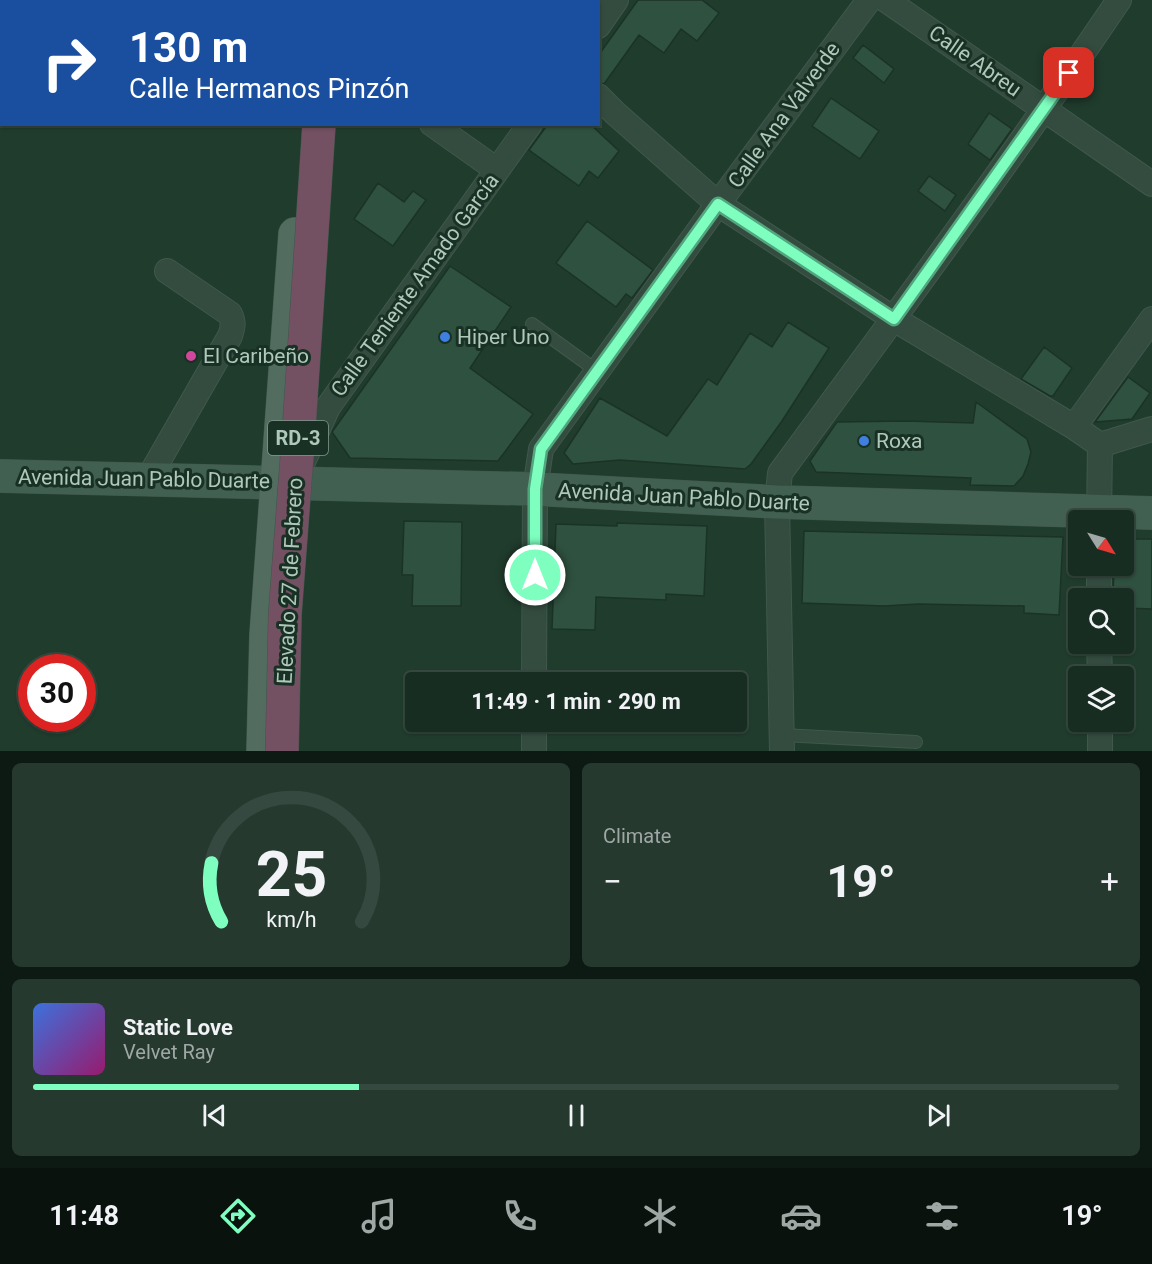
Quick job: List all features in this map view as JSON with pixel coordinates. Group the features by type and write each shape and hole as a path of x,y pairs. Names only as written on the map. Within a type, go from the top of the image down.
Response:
{"highway":[{"name":"Elevado 27 de Febrero","path":"282,751 285,614 319,126"}],"main road":[{"name":"RD-3","path":"263,751 266,635 286,482 303,126"},
{"name":"Avenida Juan Pablo Duarte","path":"0,476 535,489 1068,515"},
{"name":"Avenida Juan Pablo Duarte","path":"1134,514 1152,513"}],"street":[{"path":"600,23 616,0"},
{"name":"Calle Ana Valverde","path":"534,672 535,489 541,449 869,0"},
{"name":"Calle Abreu","path":"886,0 1152,184"},
{"path":"782,743 777,502 780,473 1045,109 1119,0"},
{"path":"600,98 718,204 894,319 1100,445"},
{"path":"435,126 497,170"},
{"name":"Calle Teniente Amado García","path":"286,482 328,407 529,126"},
{"path":"148,479 234,326 231,314 167,271"},
{"path":"1074,427 1152,319"},
{"path":"1100,445 1152,429"},
{"path":"1099,510 1100,445"},
{"path":"534,732 534,751"},
{"path":"1100,732 1100,751"}],"lane":[{"path":"532,324 597,371"},
{"path":"782,743 916,742"}],"building":[{"path":"638,0 702,0 719,13 697,41 681,29 664,53 639,35 604,84 600,83 600,53"},
{"path":"863,45 894,69 884,83 853,58"},
{"path":"831,98 879,131 860,159 812,126"},
{"path":"989,113 1012,129 990,160 968,144"},
{"path":"547,126 592,126 619,151 598,178 589,171 579,186 529,150"},
{"path":"929,176 956,195 945,211 918,191"},
{"path":"378,183 404,202 413,191 426,200 393,246 354,219"},
{"path":"587,221 653,270 632,298 626,294 616,307 556,263"},
{"name":"Hiper Uno","path":"450,266 511,307 470,368 533,414 498,461 350,458 332,432"},
{"path":"788,322 829,348 782,421 745,469 620,460 573,464 564,453 600,398 667,436 708,379 717,385 750,333 772,347"},
{"path":"1044,347 1072,368 1053,396 1021,379"},
{"path":"1128,377 1150,393 1132,419 1095,422"},
{"path":"976,402 1027,439 1031,452 1028,464 1023,476 1014,486 970,485 971,478 816,472 810,461 837,422 973,423"},
{"path":"404,521 462,522 461,606 412,606 413,575 402,575"},
{"path":"617,523 707,526 704,596 666,594 666,600 596,597 595,630 552,629 556,524 617,526"},
{"path":"804,531 1063,537 1059,615 1024,613 1024,606 918,604 884,606 802,603"},
{"path":"1134,539 1152,539 1152,609 1134,608 1134,588 1113,588 1114,576 1134,576"}],"place":[{"name":"Hiper Uno","path":"445,337"},
{"name":"El Caribeño","path":"191,356"},
{"name":"Roxa","path":"864,441"}],"route":[{"path":"535,575 535,489 541,449 718,204 894,319 1069,73"}]}
